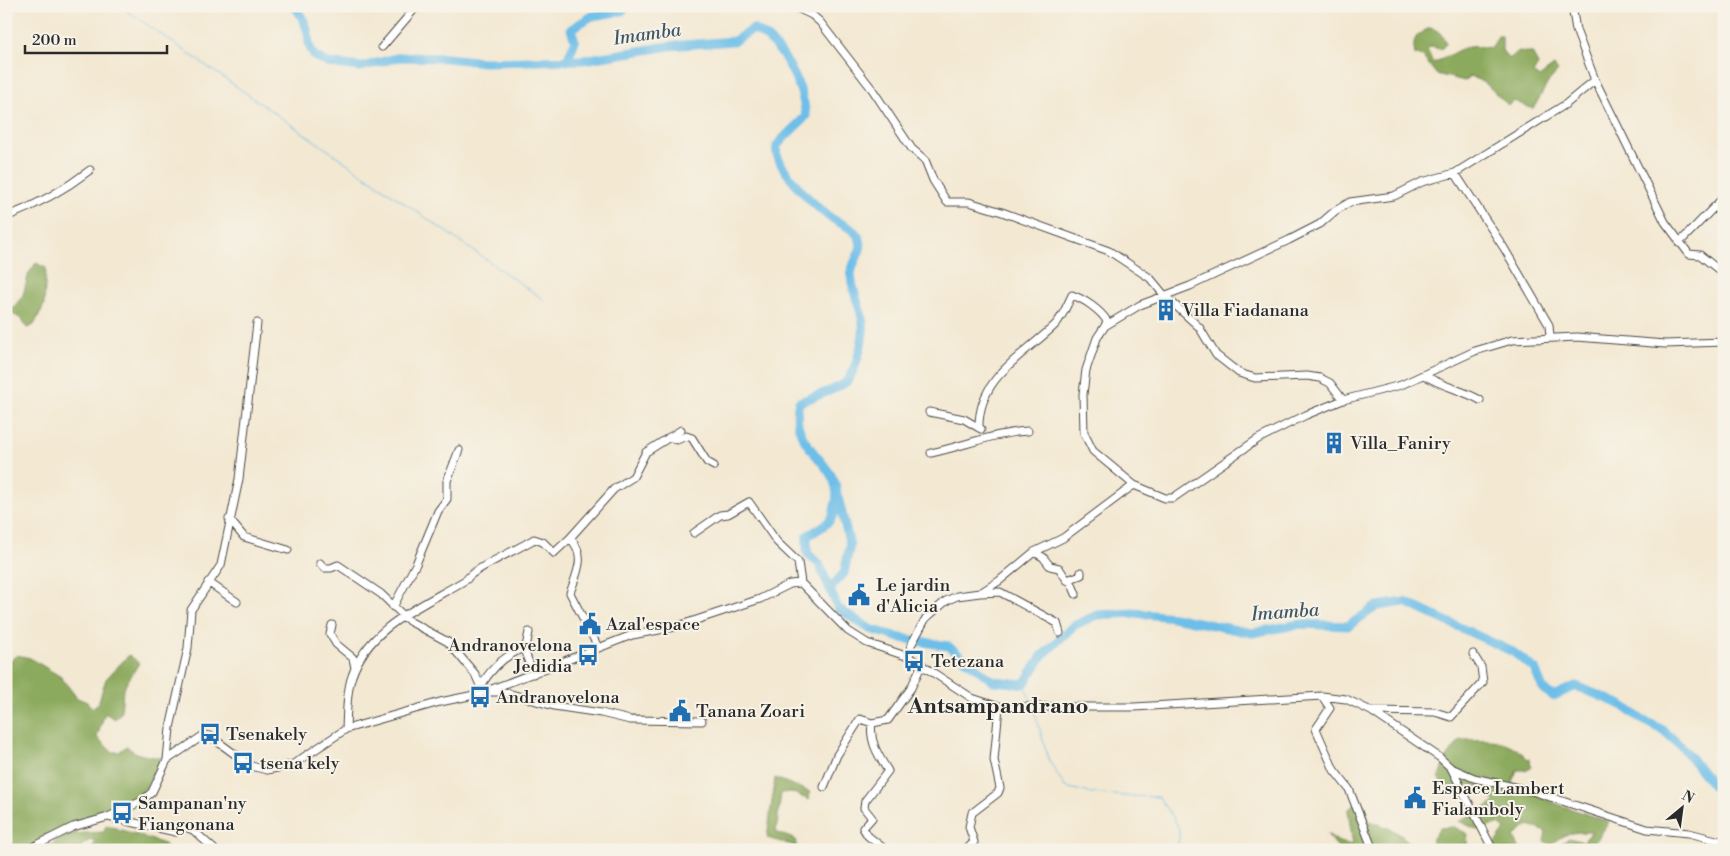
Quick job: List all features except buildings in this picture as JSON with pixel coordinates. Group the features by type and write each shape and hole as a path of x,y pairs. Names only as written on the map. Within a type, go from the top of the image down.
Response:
{"street":[{"path":"382,48 417,6"},
{"path":"793,6 812,15 849,58 912,149 925,160 933,180 947,202 970,202 1087,242 1126,260 1150,278 1165,296 1199,328 1216,354 1238,373 1255,378 1307,376 1320,378 1330,383 1343,400"},
{"path":"1572,6 1576,30 1596,80 1665,222 1689,254 1700,255 1724,274"},
{"path":"1596,80 1566,104 1455,173 1422,182 1394,196 1350,202 1335,211 1320,224 1289,240 1165,296 1140,305 1105,326 1097,338 1086,370 1083,394 1084,433 1093,450 1134,485 1165,498 1173,498 1258,439 1306,415 1343,400 1402,385 1475,351 1512,340 1550,337 1665,344 1724,342"},
{"path":"6,217 28,209 70,186 90,170"},
{"path":"1455,173 1504,248 1549,325 1550,337"},
{"path":"1679,243 1724,197"},
{"path":"979,428 979,413 991,384 1001,372 1056,324 1072,295 1103,316 1106,321 1105,326"},
{"path":"27,850 73,827 108,817 142,801 152,792 167,760 170,728 188,648 192,610 208,582 221,565 229,519 239,479 257,323"},
{"path":"1424,374 1435,381 1457,388 1480,400"},
{"path":"929,412 964,419 989,436"},
{"path":"354,671 363,654 374,640 402,616 467,579 475,571 520,549 534,539 543,542 554,553 614,489 633,477 646,452 681,430"},
{"path":"932,453 962,446 989,436 1028,431"},
{"path":"669,437 677,440 686,436 692,438 707,462 714,466"},
{"path":"393,607 416,564 438,511 447,499 447,481 459,450"},
{"path":"980,593 999,581 1034,552 1063,538 1134,485"},
{"path":"694,533 720,515 728,514 749,502 777,542 798,562 801,583 848,631 867,643 909,657 972,698 999,707 1134,707 1322,696 1346,698 1371,711 1440,757 1451,768 1493,850"},
{"path":"229,519 244,537 288,550"},
{"path":"570,538 579,547 580,560 570,593 598,647"},
{"path":"1034,552 1043,556 1050,566 1059,568 1067,580 1071,582 1076,594"},
{"path":"320,563 324,568 338,565 361,578 381,594 402,616 448,642 475,674 482,689"},
{"path":"1067,580 1080,575 1082,572"},
{"path":"208,582 237,602"},
{"path":"167,760 204,735 210,736 258,770 274,770 292,765 346,729 534,674 632,635 675,627 760,599 790,584 801,583"},
{"path":"909,657 911,645 926,618 946,601 957,596 1000,592 1057,623 1060,633"},
{"path":"332,626 330,634 336,644 353,658 356,664 352,676 346,729"},
{"path":"529,632 525,647 526,660 534,674"},
{"path":"482,689 489,671 498,666 507,655 525,647"},
{"path":"1371,711 1435,712 1451,717 1483,682 1481,667 1473,654"},
{"path":"824,787 837,755 860,719 872,723 888,720 911,688 922,664"},
{"path":"482,689 504,692 554,706 602,713 630,720 702,721"},
{"path":"1322,696 1330,708 1316,729 1334,770 1349,789 1373,850"},
{"path":"966,850 974,842 969,827 972,813 998,793 1000,788 994,760 999,707"},
{"path":"872,723 870,733 876,752 888,771 866,801 864,808 872,818 863,828 868,836 882,847"},
{"path":"1451,768 1474,778 1532,791 1640,827 1689,833 1724,842"},
{"path":"108,817 176,832 185,827 193,830 215,850"}],"green space":[{"path":"1430,28 1441,34 1446,44 1441,49 1432,47 1427,49 1433,63 1460,49 1472,47 1492,48 1498,36 1502,36 1502,50 1508,59 1519,51 1532,53 1538,64 1533,74 1539,77 1554,66 1558,71 1549,81 1533,109 1514,101 1508,105 1486,84 1471,76 1465,81 1436,74 1423,57 1415,55 1414,41 1418,35"},
{"path":"36,263 46,268 44,305 34,325 27,328 23,320 10,312 23,295 29,273"},
{"path":"17,655 30,658 61,677 77,698 87,702 92,708 98,704 106,679 129,655 139,663 123,689 121,713 115,719 105,713 97,737 112,752 119,752 127,746 138,754 161,758 145,789 136,798 24,850 6,850 6,664"},
{"path":"1460,740 1489,740 1512,746 1530,759 1531,768 1517,770 1512,782 1543,796 1546,800 1609,822 1590,850 1553,850 1569,838 1583,842 1592,832 1580,832 1560,837 1551,845 1544,841 1546,832 1529,825 1514,836 1520,850 1491,850 1505,829 1499,824 1478,830 1459,821 1496,802 1475,787 1464,785 1449,787 1438,778 1448,756"},
{"path":"775,778 810,792 809,800 791,792 781,793 776,832 796,840 796,846 767,838"},
{"path":"1358,801 1365,805 1368,821 1394,831 1406,839 1414,850 1340,850 1327,834 1339,842 1353,845 1348,810"},
{"path":"106,825 165,844 167,850 91,850 96,841 90,840 83,844 80,850 41,850 70,834 104,832"},
{"path":"1454,827 1468,834 1467,845 1471,850 1436,850 1432,840 1440,828"}],"waterway":[{"path":"120,6 543,299"},
{"name":"Imamba","path":"295,6 304,21 308,32 309,45 314,56 328,63 361,67 400,57 447,58 483,62 583,60 670,46 734,41 753,29 773,44 782,54 796,78 801,91 806,116 777,146 780,163 795,183 821,210 855,232 861,246 851,275 863,323 863,336 857,361 847,381 843,384 799,402 797,419 801,433 808,446 826,467 837,491 833,516 828,523 807,536 807,553 819,564 838,608 870,629 901,638 948,646 993,681 1024,684 1042,656 1075,625 1097,615 1134,613 1173,617 1252,633 1301,624 1348,626 1377,606 1405,602 1513,652 1535,669 1543,689 1553,696 1576,686 1622,705 1641,719 1663,730 1682,747 1724,799"},
{"path":"567,61 575,41 571,29 592,16 622,11 627,6"},
{"name":"Imamba","path":"830,589 844,573 850,545 838,497"},
{"path":"1024,684 1032,704"},
{"path":"1034,710 1049,760 1065,787 1091,793 1159,797 1178,828 1179,835 1175,850"}],"place":[{"name":"Villa Fiadanana","path":"1166,310"},
{"name":"Villa_Faniry","path":"1334,443"},
{"name":"Le jardin d'Alicia","path":"859,595"},
{"name":"Azal'espace","path":"590,624"},
{"name":"Andranovelona Jedidia","path":"588,655"},
{"name":"Tetezana","path":"914,661"},
{"name":"Andranovelona","path":"480,697"},
{"name":"Tanana Zoari","path":"680,711"},
{"name":"Tsenakely","path":"210,734"},
{"name":"tsena kely","path":"243,763"},
{"name":"Espace Lambert Fialamboly","path":"1415,798"},
{"name":"Sampanan'ny Fiangonana","path":"122,813"}],"district":[{"name":"Antsampandrano","path":"998,706"}]}
